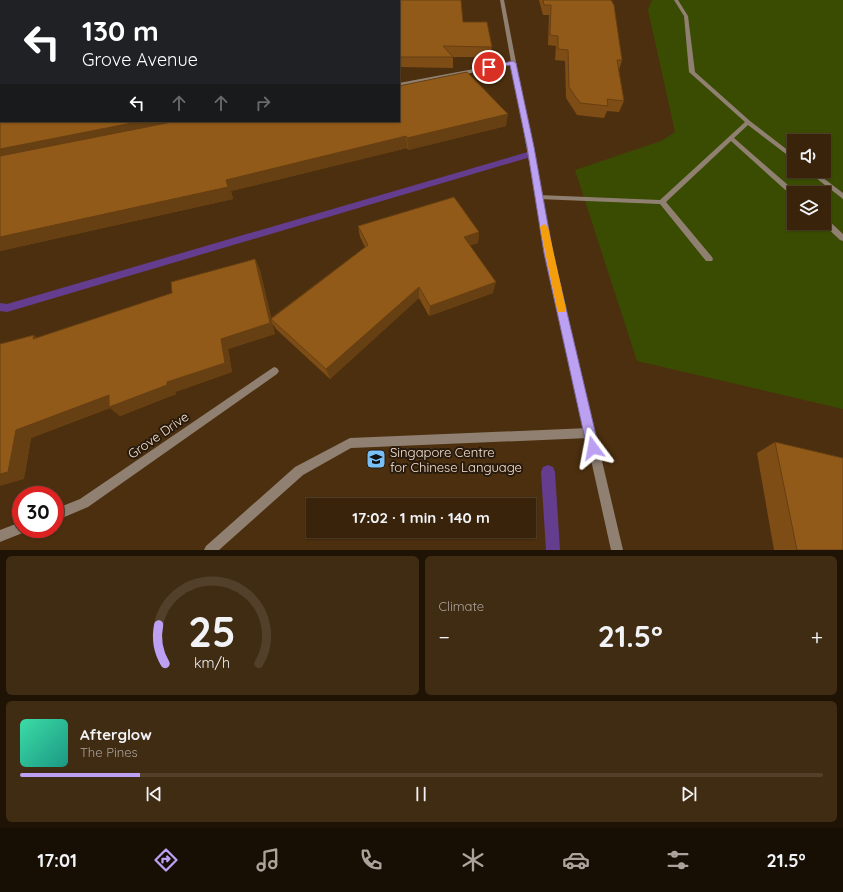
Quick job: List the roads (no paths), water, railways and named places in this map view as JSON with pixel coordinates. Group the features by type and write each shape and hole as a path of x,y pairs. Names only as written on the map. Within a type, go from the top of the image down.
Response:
{"street":[{"path":"502,0 549,253 617,550"},
{"path":"676,0 686,16 692,72 748,122 787,153"},
{"path":"400,85 513,63"},
{"path":"538,197 662,202 748,122"},
{"path":"731,138 787,188"},
{"path":"819,178 843,197"},
{"path":"662,202 709,259"},
{"path":"831,227 843,238"},
{"name":"Grove Drive","path":"64,511 84,503 274,371"},
{"path":"210,550 299,471 350,443 589,433"},
{"path":"0,536 12,531"}],"waterway":[{"path":"0,307 7,308 531,154"},
{"path":"548,472 553,550"}],"place":[{"name":"Singapore Centre for Chinese Language","path":"376,459"}]}
